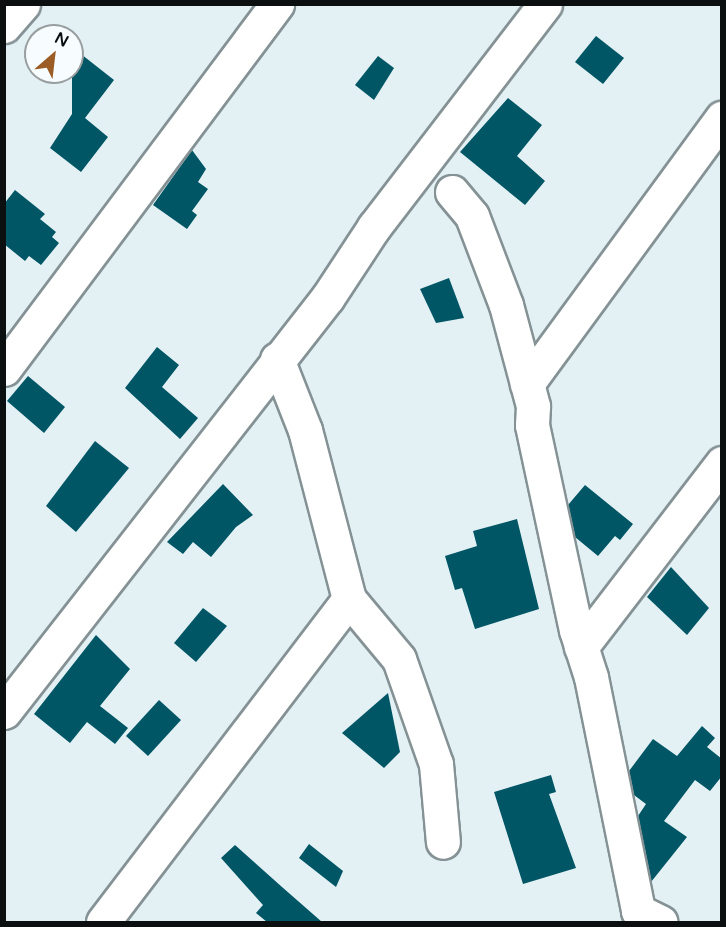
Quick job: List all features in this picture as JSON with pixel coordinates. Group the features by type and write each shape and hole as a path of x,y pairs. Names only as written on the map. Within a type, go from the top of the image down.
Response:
{"street":[{"path":"4,26 23,4"},
{"path":"4,369 277,4"},
{"path":"4,712 278,359 545,4"},
{"path":"527,384 722,118"},
{"path":"452,192 472,216 506,305 527,384 638,911 661,922"},
{"path":"278,359 305,430 349,599 399,659 436,764 443,842"},
{"path":"581,647 722,463"},
{"path":"103,922 349,599"}],"building":[{"path":"596,36 624,58 603,84 575,62"},
{"path":"84,56 114,80 85,118 108,137 81,172 50,148 72,114 72,84 84,84"},
{"path":"378,56 394,68 374,100 355,85"},
{"path":"508,98 542,125 517,156 545,181 525,205 460,152"},
{"path":"192,150 206,169 198,182 208,189 192,211 197,215 187,229 153,205"},
{"path":"15,190 45,214 40,219 56,232 52,237 59,243 41,265 29,256 25,261 4,244 4,204"},
{"path":"449,278 464,318 436,323 420,289"},
{"path":"157,347 179,365 162,387 198,418 180,439 125,388"},
{"path":"28,376 65,407 44,433 7,401"},
{"path":"95,441 129,468 76,532 46,506"},
{"path":"223,484 253,515 236,527 211,557 193,542 183,554 167,542"},
{"path":"585,485 633,524 620,540 615,536 598,556 575,537 568,505"},
{"path":"517,519 539,609 475,629 462,588 455,590 445,556 477,546 473,531"},
{"path":"671,567 709,608 687,635 647,597"},
{"path":"203,608 227,626 196,662 174,643"},
{"path":"96,635 130,669 100,706 128,728 115,744 87,722 70,743 34,714"},
{"path":"388,693 400,752 384,768 342,733"},
{"path":"159,700 181,720 148,756 126,736"},
{"path":"702,726 715,738 707,747 722,759 722,776 710,791 695,780 664,821 687,837 651,882 638,816 646,804 634,795 629,771 653,739 677,756"},
{"path":"551,775 556,792 549,794 576,868 523,884 494,792"},
{"path":"309,844 343,871 336,887 299,858"},
{"path":"235,845 322,922 267,922 256,913 263,905 221,858"}]}
